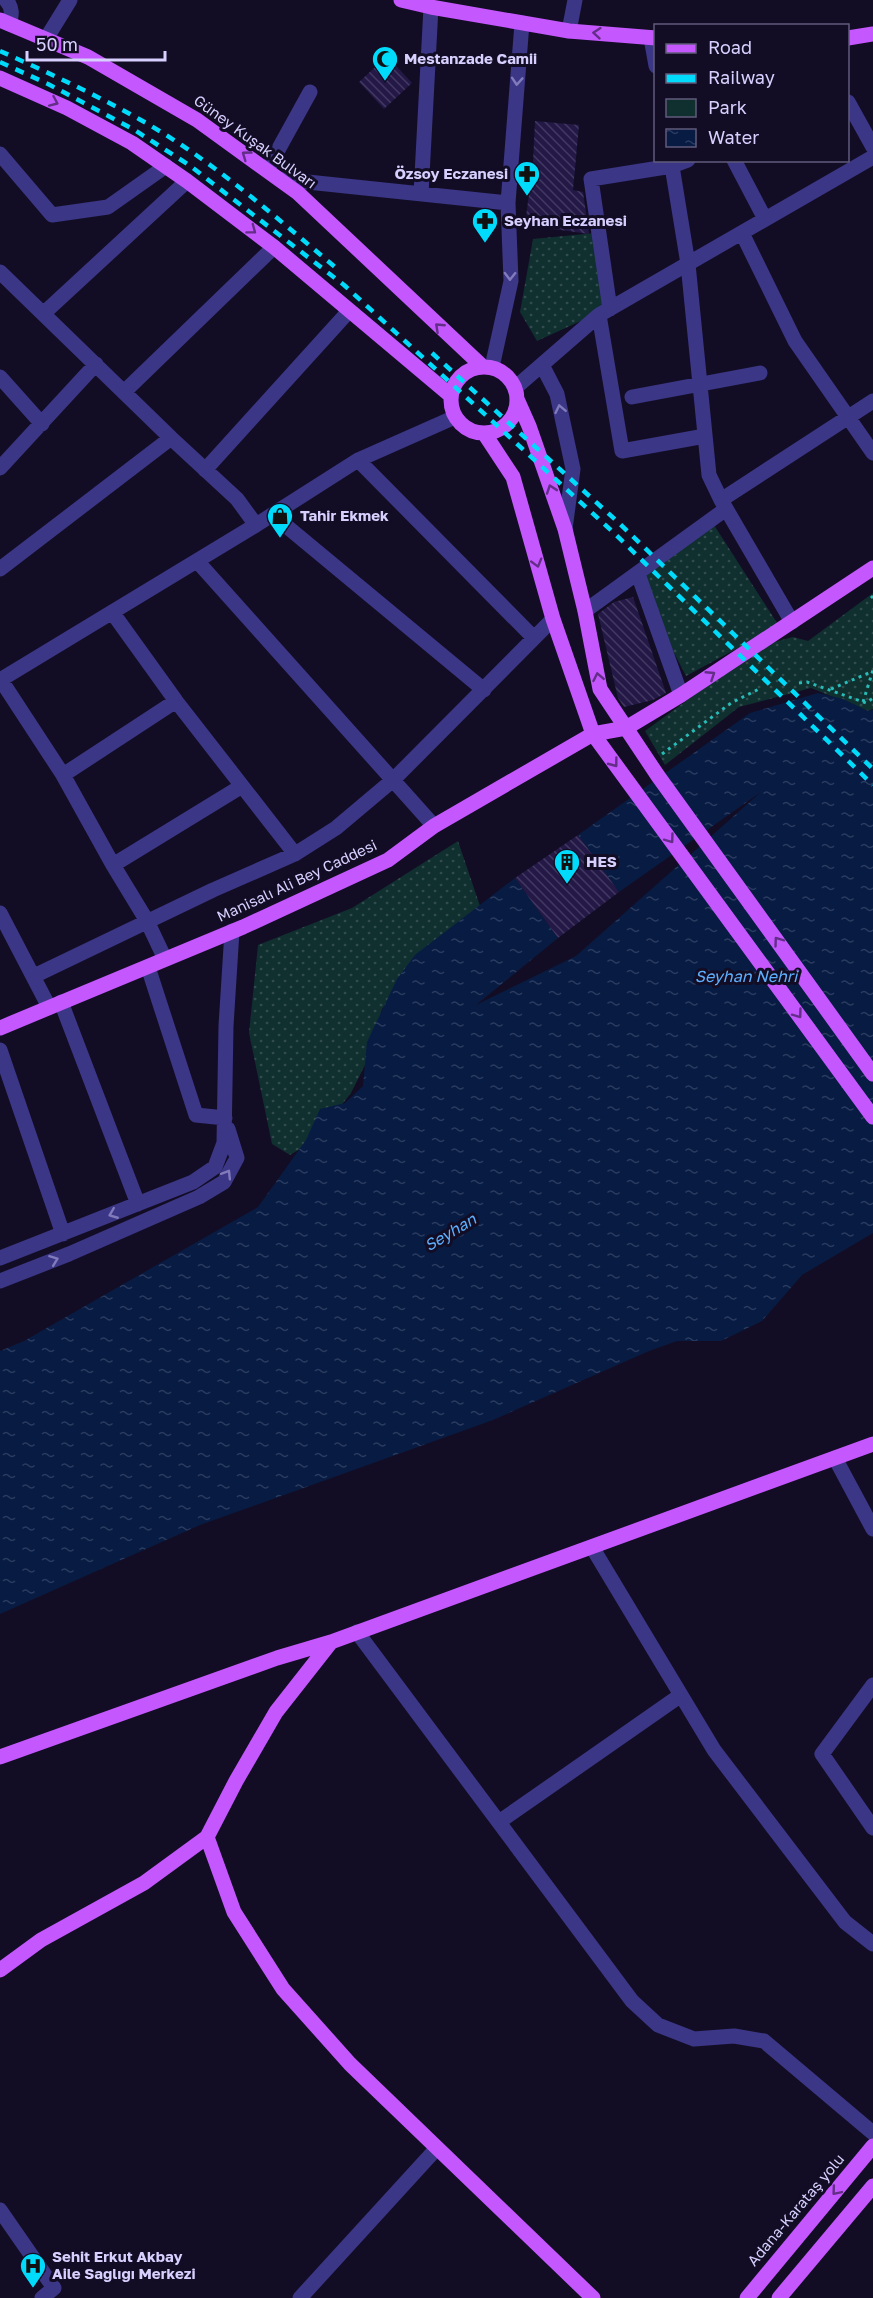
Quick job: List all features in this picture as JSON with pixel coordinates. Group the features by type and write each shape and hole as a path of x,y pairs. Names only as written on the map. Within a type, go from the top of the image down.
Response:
{"main road":[{"path":"401,0 431,8 465,6 522,23 569,31 653,38"},
{"name":"Güney Kuşak Bulvarı","path":"4,22 87,57 197,120 298,193 397,288 487,367"},
{"path":"849,38 873,34"},
{"path":"0,78 67,108 132,143 166,166 274,247 450,395"},
{"path":"516,394 516,409 504,427 484,433 472,431 463,426 455,417 451,406 450,395 454,384 461,375 471,369 487,367 510,379 529,426 565,529 585,611 600,688 658,776 873,1074"},
{"path":"484,433 513,477 553,619 593,734 873,1117"},
{"path":"626,728 681,695 873,568"},
{"name":"Manisalı Ali Bey Caddesi","path":"0,1029 232,931 388,860 434,826 593,734 626,728"},
{"path":"0,1757 331,1642 873,1444"},
{"path":"0,1970 41,1940 144,1883 207,1837 236,1780 276,1712 331,1642"},
{"path":"207,1837 234,1912 284,1989 350,2064 593,2298"},
{"name":"Adana-Karataş yolu","path":"747,2298 873,2146"},
{"path":"779,2298 873,2186"}],"street":[{"path":"4,22 11,8 6,0"},
{"path":"46,39 70,0"},
{"path":"569,31 575,0"},
{"path":"421,194 431,8"},
{"path":"487,367 511,281 508,203 522,23"},
{"path":"310,92 273,175 508,203"},
{"path":"849,104 873,147"},
{"path":"0,154 52,215 108,207 166,166"},
{"path":"516,394 542,365 604,312 873,157"},
{"path":"735,162 765,219"},
{"path":"705,436 622,451 604,312 591,179 671,163 688,264 709,476 792,622"},
{"path":"44,314 187,181"},
{"path":"742,232 795,341 873,453"},
{"path":"124,392 274,247"},
{"path":"0,272 237,500 256,525"},
{"path":"205,470 349,311"},
{"path":"0,468 96,364"},
{"path":"542,365 557,394 573,469 565,529"},
{"path":"632,397 760,373"},
{"path":"0,377 42,424"},
{"path":"585,611 638,574 724,505 873,401"},
{"path":"165,959 147,921 63,775 0,680 273,515 358,460 455,417"},
{"path":"0,569 171,438"},
{"path":"358,460 534,638"},
{"path":"273,515 484,690"},
{"path":"197,561 434,826"},
{"path":"638,574 681,695"},
{"path":"112,612 176,701 295,854"},
{"path":"34,976 147,921 295,854 336,828 393,780 553,619"},
{"path":"63,775 176,701"},
{"path":"113,865 242,786"},
{"path":"0,913 34,976 55,1004 138,1204"},
{"path":"0,1258 193,1182 215,1167 224,1143 226,1026 232,931"},
{"path":"148,967 196,1115 225,1118"},
{"path":"0,1050 63,1234"},
{"path":"0,1281 69,1254 199,1197 224,1182 237,1158 225,1118"},
{"path":"835,1458 873,1529"},
{"path":"592,1547 714,1750 845,1922 873,1944"},
{"path":"357,1632 632,2001 658,2025 694,2039 734,2036 764,2041 873,2133"},
{"path":"873,1684 822,1754 873,1828"},
{"path":"499,1822 681,1695"},
{"path":"300,2298 437,2148"},
{"path":"0,2210 54,2288 42,2298"}],"path":[{"path":"830,690 872,671"},
{"path":"862,702 872,671"},
{"path":"799,683 807,682 866,703 873,698"},
{"path":"662,753 731,703 761,688"}],"green space":[{"path":"595,233 607,309 537,341 520,312 533,239"},
{"path":"712,522 779,626 686,676 637,581"},
{"path":"873,593 873,709 868,711 811,688 739,707 665,765 645,731 763,645 793,637 808,641"},
{"path":"458,841 481,909 432,954 382,1009 368,1059 351,1093 313,1141 290,1155 272,1144 249,1033 258,945 352,908"}],"water":[{"path":"818,693 843,699 868,711 873,710 873,1233 802,1275 762,1321 721,1341 677,1341 649,1351 493,1420 200,1525 0,1614 0,1351 24,1341 258,1207 306,1140 320,1109 345,1103 363,1086 367,1042 397,979 415,955 515,878 558,938 476,1005 576,956 761,792 619,892 578,835 750,713"}],"building":[{"name":"Mestanzade Camii","path":"387,56 412,83 384,109 359,82"},
{"path":"535,121 579,125 573,190 583,192 589,234 525,225 533,162"},
{"path":"633,597 666,693 653,700 624,707 618,698 598,614 614,602"},
{"name":"HES","path":"578,835 619,892 558,938 515,878"}],"railway":[{"path":"0,51 88,92 166,135 241,188 335,267"},
{"path":"0,62 48,84 133,129 189,165 344,285 613,532 873,785"},
{"path":"432,353 619,523 873,769"}],"place":[{"name":"Mestanzade Camii","path":"385,82"},
{"name":"Özsoy Eczanesi","path":"527,197"},
{"name":"Seyhan Eczanesi","path":"485,244"},
{"name":"Tahir Ekmek","path":"280,539"},
{"name":"HES","path":"567,885"},
{"name":"Sehit Erkut Akbay Aile Saglıgı Merkezi","path":"33,2289"}],"water label":[{"name":"Seyhan Nehri","path":"746,976"},
{"name":"Seyhan","path":"450,1232"}]}
